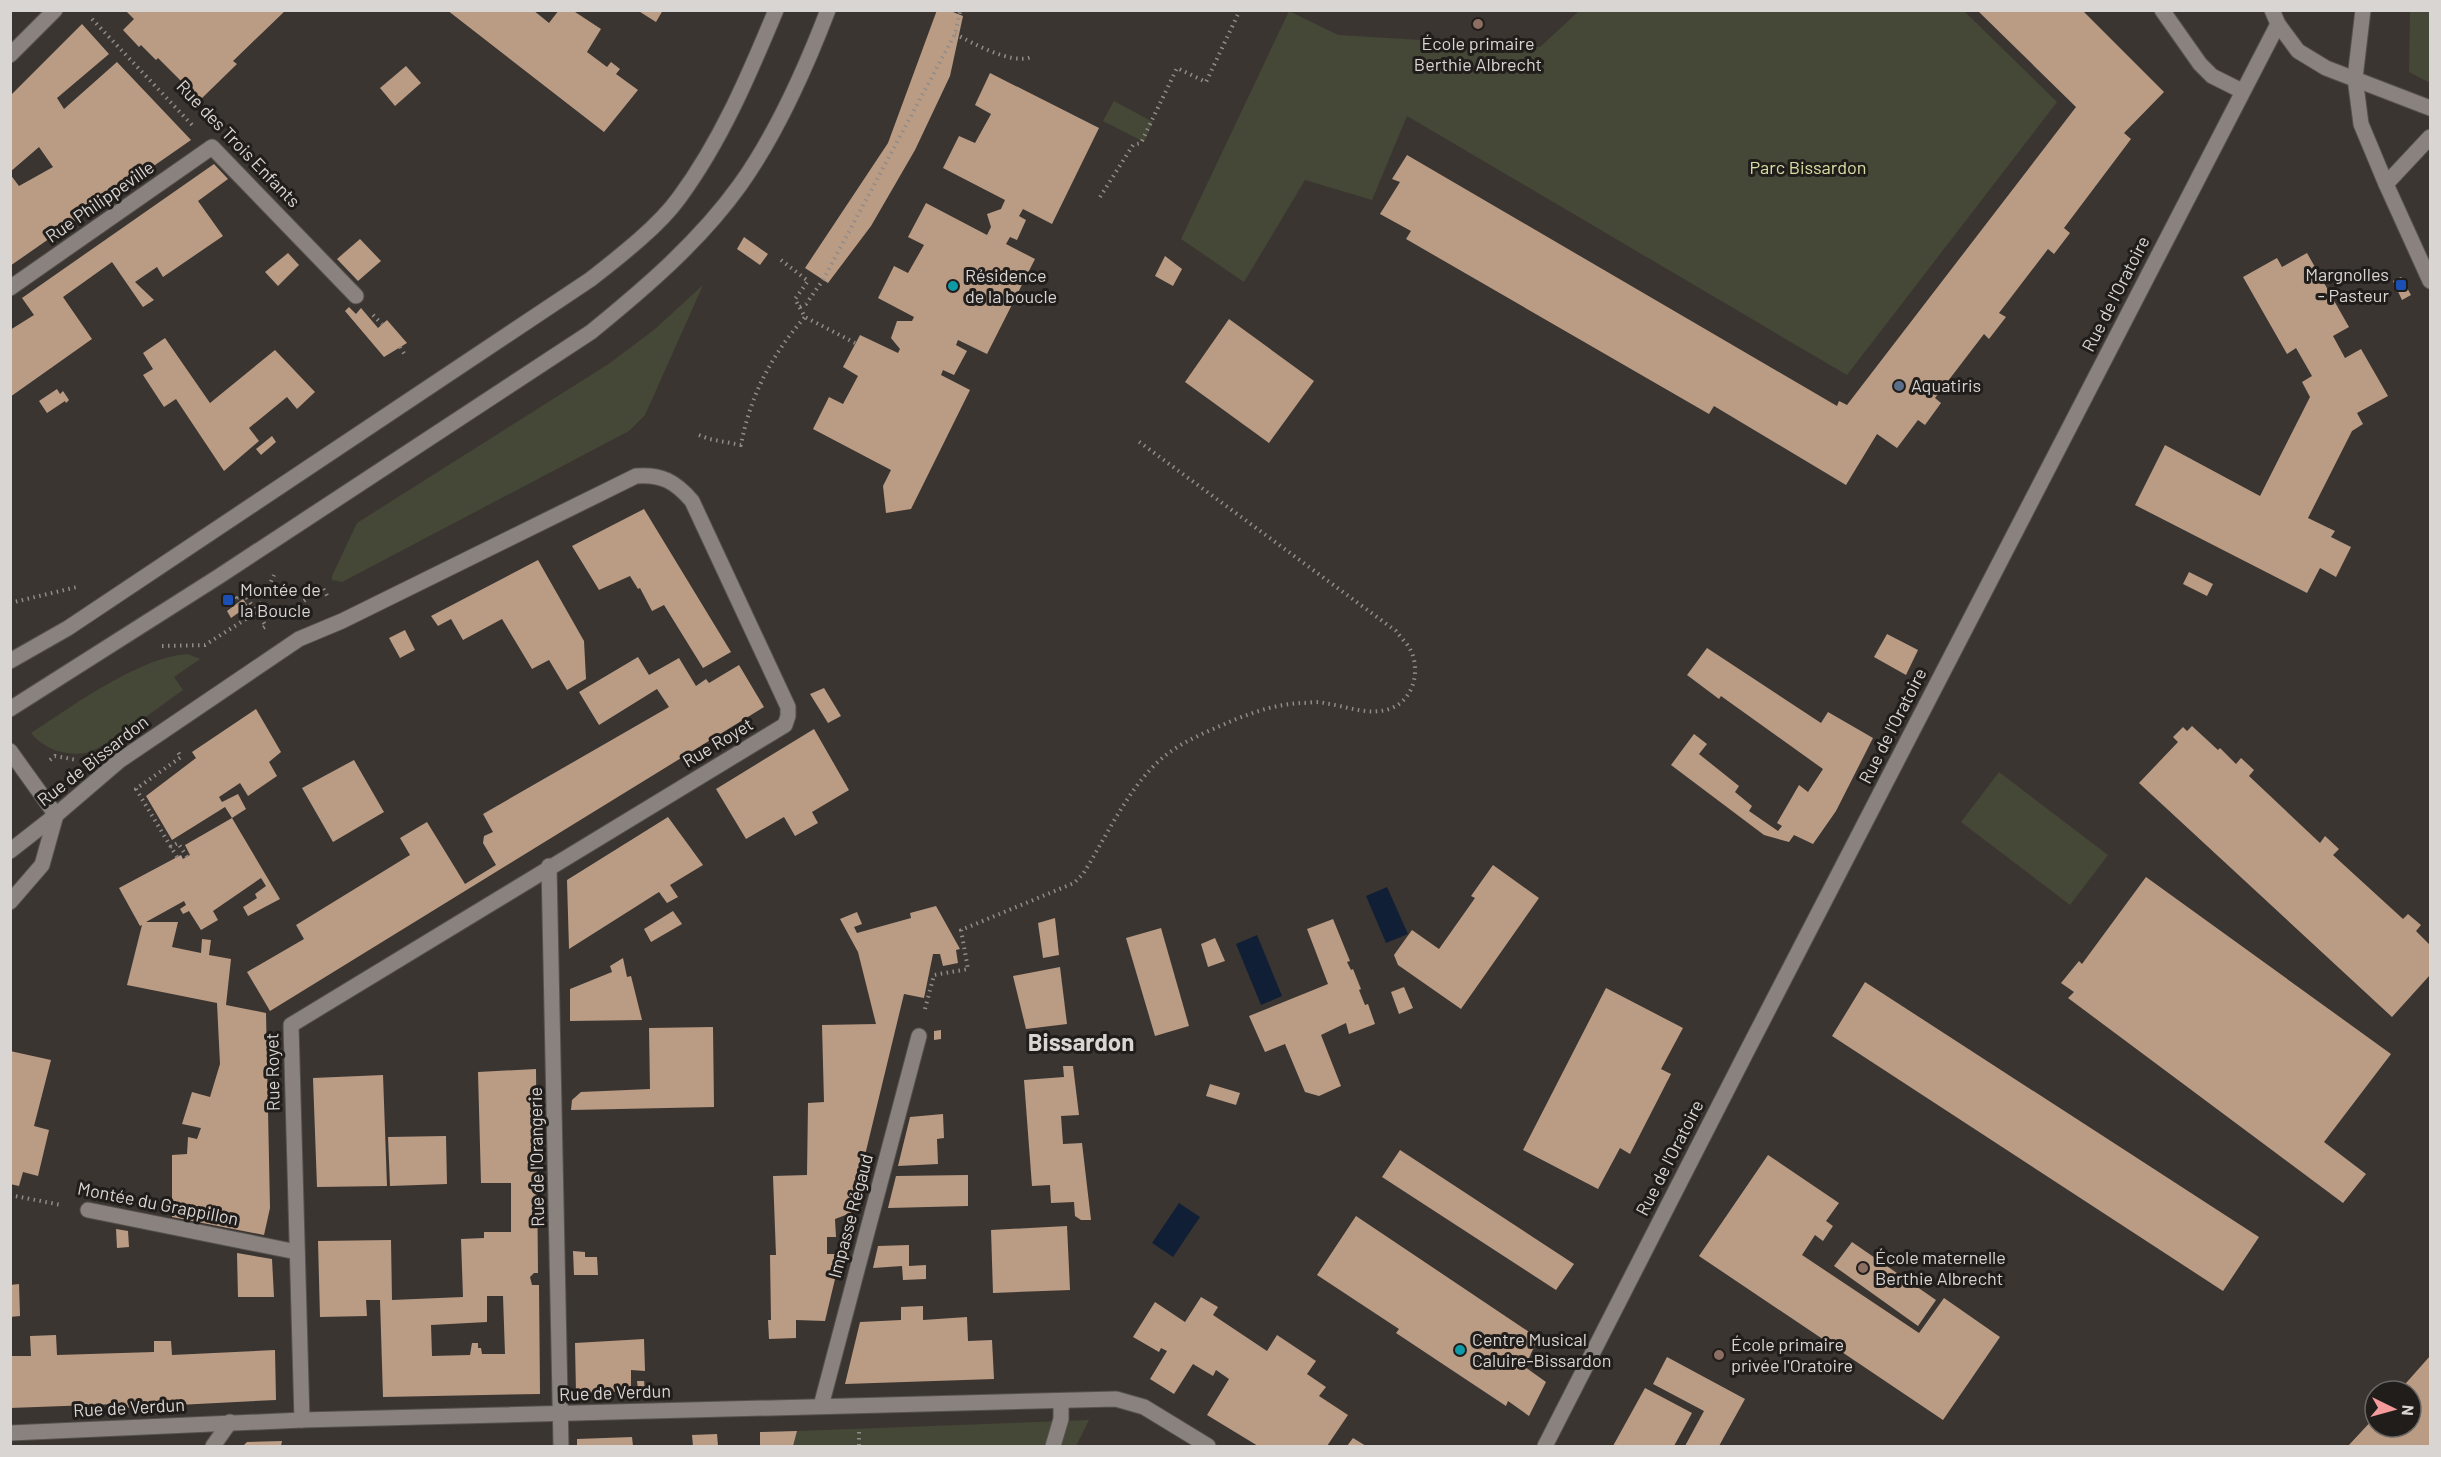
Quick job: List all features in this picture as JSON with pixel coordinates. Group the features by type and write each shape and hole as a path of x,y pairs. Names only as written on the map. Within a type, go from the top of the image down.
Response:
{"street":[{"path":"10,55 55,10"},
{"path":"759,51 767,10"},
{"path":"10,661 68,628 284,486 591,279 628,250 678,200 726,123 776,10"},
{"path":"10,709 219,578 591,332 645,288 687,246 740,184 773,129 808,60 828,10"},
{"path":"2162,10 2200,64 2212,76 2242,91"},
{"path":"2362,12 2355,78 2361,124 2430,281"},
{"path":"2275,17 2298,51 2326,68 2430,108"},
{"name":"Rue de l'Oratoire","path":"1545,1446 2242,91 2275,17"},
{"path":"2386,184 2430,137"},
{"name":"Rue Philippeville","path":"10,288 212,147"},
{"name":"Rue des Trois Enfants","path":"212,147 356,297"},
{"name":"Rue Royet","path":"171,725 299,639 352,616 636,476 651,475 666,478 680,487 692,501 788,707 785,724 779,730 549,866 291,1025 302,1420"},
{"name":"Rue de Bissardon","path":"10,851 119,761 171,725"},
{"path":"10,902 42,865 56,815 14,756"},
{"name":"Rue de l'Orangerie","path":"549,866 561,1446"},
{"name":"Impasse Régaud","path":"821,1406 918,1036"},
{"name":"Montée du Grappillon","path":"88,1210 297,1252"},
{"name":"Rue de Verdun","path":"10,1433 230,1422 1116,1399 1132,1402 1208,1446"},
{"path":"1053,1446 1061,1419 1061,1401"},
{"path":"213,1446 230,1422"}],"path":[{"path":"800,307 806,304 823,280 955,34 960,12 956,10"},
{"path":"1100,197 1133,146 1140,143 1177,68 1206,82 1240,10"},
{"name":"Rue des Trois Enfants","path":"92,19 212,147"},
{"path":"955,34 994,53 1025,59 1031,57"},
{"path":"780,261 808,281 795,299 805,317 855,343"},
{"path":"699,435 741,445 751,404 769,365 785,339 805,317"},
{"path":"400,347 405,354"},
{"path":"918,1036 934,975 968,969 961,930 1074,883 1083,874 1138,784 1167,753 1241,717 1293,703 1323,702 1353,710 1372,711 1392,708 1407,697 1413,683 1415,668 1410,649 1396,631 1138,441"},
{"path":"10,603 78,586"},
{"path":"279,617 317,592"},
{"path":"239,604 237,598 245,595 266,626 256,633"},
{"path":"177,751 181,758 136,789 177,857"},
{"path":"170,847 178,843 187,857"},
{"name":"Montée du Grappillon","path":"10,1195 88,1210"}],"green space":[{"name":"Parc Bissardon","path":"1289,11 1338,35 1540,47 1579,11 1964,11 2057,102 1847,375 1407,116 1372,200 1305,180 1244,282 1181,239"},
{"path":"2410,11 2430,11 2430,83 2409,72"},
{"path":"1114,101 1153,122 1144,142 1103,121"},
{"path":"703,285 645,415 629,431 342,582 332,580 357,523 610,363 655,329"},
{"path":"188,654 200,659 174,677 183,690 106,744 85,753 62,752 48,747 31,733 128,673 169,657"},
{"path":"1999,772 2108,855 2070,905 1961,822"},
{"path":"1089,1420 1076,1446 793,1446 797,1431"}],"water":[{"path":"1387,887 1408,934 1386,943 1366,896"},
{"path":"1257,935 1282,996 1261,1005 1236,944"},
{"path":"1179,1203 1200,1217 1173,1257 1152,1243"}],"building":[{"path":"125,10 286,10 233,61 237,64 200,100 158,58 156,60 141,45 139,47 123,30 134,19"},
{"path":"447,10 533,10 549,23 559,10 572,10 601,29 587,52 607,67 611,62 620,69 616,74 638,90 604,132"},
{"path":"637,10 663,10 656,22"},
{"path":"937,10 948,10 963,16 950,76 915,150 871,226 828,283 805,268 888,143"},
{"path":"1977,10 2082,10 2164,92 2124,133 2131,139 2064,228 2070,233 2054,254 2048,249 1999,313 2006,317 1989,339 1984,334 1935,398 1941,403 1925,425 1918,420 1897,448 1877,434 1846,485 1714,406 1709,414 1406,239 1411,231 1380,214 1400,182 1392,179 1407,155 1837,406 1839,401 1847,405 2076,107"},
{"path":"82,24 109,54 57,98 64,109 117,62 191,140 10,266 10,174 19,186 53,167 39,147 10,172 10,96"},
{"path":"406,66 421,83 395,106 380,88"},
{"name":"Résidence de la boucle","path":"990,73 1099,128 1052,224 1023,209 1019,216 1026,220 1017,240 1010,237 1006,244 1035,259 987,354 958,340 956,345 967,351 954,375 943,370 941,375 970,390 911,509 886,513 883,486 891,470 813,429 829,397 843,404 858,376 843,367 860,335 898,353 900,349 891,338 897,321 912,321 914,317 878,298 894,266 908,273 924,245 908,237 926,203 987,235 991,227 987,214 1001,209 1005,200 943,168 959,136 975,143 991,114 975,105"},
{"path":"214,164 228,179 198,201 223,236 163,277 157,267 135,282 154,300 143,307 112,262 63,297 92,339 10,397 10,330 34,315 22,298"},
{"path":"744,237 768,254 760,265 737,249"},
{"path":"360,239 381,261 358,281 337,259"},
{"path":"288,253 299,265 278,286 265,272"},
{"path":"2307,253 2349,327 2333,336 2345,358 2361,349 2388,396 2357,413 2363,424 2352,431 2308,518 2335,531 2331,537 2351,547 2336,577 2320,568 2307,593 2135,505 2165,445 2260,496 2310,397 2302,382 2312,376 2296,348 2287,354 2243,277 2277,258 2282,267"},
{"path":"1165,256 1182,269 1173,286 1155,276"},
{"path":"2401,277 2411,295 2402,300 2393,281"},
{"path":"349,307 356,314 361,308 378,328 387,320 407,343 384,357 345,311"},
{"path":"1229,319 1314,381 1269,443 1185,382"},
{"path":"165,338 210,403 275,350 315,392 297,409 287,397 249,428 259,441 224,471 176,399 164,407 143,375 153,369 143,353"},
{"path":"57,389 60,394 63,391 69,400 47,413 39,401"},
{"path":"272,436 276,442 261,455 256,449"},
{"path":"644,509 731,652 703,668 664,605 652,611 640,588 638,589 630,576 599,590 572,546"},
{"path":"538,560 584,641 586,679 567,690 549,660 532,669 502,619 463,640 451,619 438,626 431,616"},
{"path":"2189,572 2213,584 2207,596 2183,584"},
{"path":"243,599 248,606 231,618 227,611"},
{"path":"405,630 415,650 400,658 389,638"},
{"path":"1887,634 1918,650 1906,675 1874,657"},
{"path":"1707,648 1821,723 1828,712 1873,738 1836,811 1813,844 1794,835 1789,842 1764,835 1671,765 1694,734 1707,744 1699,754 1739,786 1735,792 1752,806 1749,811 1778,831 1782,826 1777,823 1799,785 1808,792 1823,769 1721,696 1719,699 1687,675"},
{"path":"638,657 649,675 679,658 696,686 706,679 709,683 739,665 764,707 270,1011 247,972 304,939 296,925 410,855 400,838 427,822 465,884 496,865 483,843 484,836 493,832 483,814 669,707 657,689 599,725 579,692"},
{"path":"824,688 841,716 828,723 810,694"},
{"path":"256,709 281,752 269,762 277,776 248,796 240,783 219,797 222,802 238,794 246,809 232,818 225,807 172,840 146,796 196,758 192,752"},
{"path":"2192,726 2236,764 2241,758 2254,770 2249,776 2320,843 2325,836 2339,849 2333,855 2403,919 2408,914 2421,925 2416,931 2430,945 2430,975 2392,1017 2139,783 2178,742 2173,737 2183,727 2187,731"},
{"path":"814,729 849,790 812,812 818,823 795,836 784,817 746,839 716,789"},
{"path":"354,760 384,812 333,842 302,788"},
{"path":"668,817 703,865 670,885 678,897 667,903 659,892 569,949 567,880"},
{"path":"232,818 280,899 248,916 243,907 257,898 255,894 266,886 261,878 213,911 218,920 201,930 189,911 183,914 180,909 186,905 184,901 146,922 178,922 172,947 201,953 202,939 211,940 209,955 231,959 226,1005 266,1013 270,1208 264,1235 172,1217 172,1155 187,1154 188,1137 197,1139 201,1128 182,1124 192,1092 210,1097 220,1064 217,1003 127,985 142,925 140,926 119,888 181,855 183,859 190,855 185,845"},
{"path":"1493,865 1539,898 1461,1009 1398,965 1394,955 1412,930 1439,949 1475,898 1471,896"},
{"path":"2146,877 2391,1054 2324,1142 2366,1174 2343,1203 2068,998 2074,992 2061,983 2079,961 2082,964"},
{"path":"936,906 960,949 956,950 958,963 943,966 940,954 933,954 924,998 904,994 851,1213 835,1219 836,1237 827,1237 827,1254 841,1254 825,1321 796,1320 796,1338 769,1339 770,1255 776,1255 773,1176 807,1175 808,1103 824,1102 822,1025 876,1024 858,952 840,919 857,912 862,924 854,927 857,933 911,918 910,913"},
{"path":"673,911 682,924 651,942 644,929"},
{"path":"1055,918 1059,955 1043,958 1038,923"},
{"path":"1333,919 1350,961 1347,962 1351,970 1353,969 1365,1005 1368,1004 1375,1024 1349,1034 1346,1023 1321,1035 1341,1086 1319,1096 1305,1092 1285,1044 1265,1052 1249,1016 1328,984 1307,929"},
{"path":"1161,928 1189,1026 1155,1036 1126,938"},
{"path":"1215,938 1225,961 1208,967 1201,944"},
{"path":"623,958 627,977 631,976 642,1020 570,1021 570,989 612,972 610,966"},
{"path":"1060,967 1067,1024 1026,1029 1013,976"},
{"path":"1865,982 2259,1237 2223,1291 1832,1036"},
{"path":"1404,987 1413,1008 1399,1014 1391,992"},
{"path":"1606,988 1683,1028 1661,1069 1671,1074 1630,1154 1620,1148 1598,1189 1523,1150"},
{"path":"713,1027 714,1107 571,1110 572,1100 581,1092 650,1089 649,1028"},
{"path":"941,1030 941,1039 934,1040 934,1031"},
{"path":"10,1051 51,1060 34,1126 49,1130 38,1176 23,1172 19,1186 10,1184"},
{"path":"1063,1066 1073,1066 1079,1115 1061,1116 1063,1144 1082,1143 1091,1220 1081,1220 1075,1216 1074,1202 1051,1203 1050,1185 1032,1186 1024,1080 1064,1077"},
{"path":"536,1069 538,1273 530,1277 532,1285 539,1285 540,1394 383,1397 380,1300 366,1300 367,1316 320,1317 318,1241 391,1240 392,1300 463,1297 461,1239 484,1238 484,1232 511,1232 511,1183 481,1183 478,1072","holes":["487,1296 503,1296 505,1354 482,1354 478,1343 472,1343 470,1355 432,1356 431,1325 487,1322"]},
{"path":"383,1075 387,1186 317,1187 313,1078"},
{"path":"1210,1084 1240,1093 1236,1105 1206,1096"},
{"path":"943,1114 944,1138 937,1139 938,1164 898,1166 910,1117"},
{"path":"446,1136 447,1184 390,1186 388,1137"},
{"path":"1400,1150 1574,1264 1556,1290 1382,1177"},
{"path":"1768,1155 1839,1203 1826,1221 1833,1226 1823,1241 1815,1235 1802,1255 1919,1333 1944,1298 2000,1337 1943,1420 1699,1256"},
{"path":"968,1175 968,1206 888,1208 896,1176"},
{"path":"1356,1216 1538,1338 1525,1367 1546,1382 1529,1416 1508,1401 1506,1406 1396,1333 1399,1329 1317,1275"},
{"path":"1067,1226 1070,1290 993,1293 991,1230"},
{"path":"116,1229 128,1231 129,1247 117,1248"},
{"path":"1852,1242 1936,1300 1918,1326 1834,1266"},
{"path":"909,1245 909,1266 926,1265 926,1279 903,1280 902,1266 873,1268 878,1246"},
{"path":"573,1251 585,1252 585,1257 597,1257 598,1275 574,1275"},
{"path":"237,1253 272,1259 274,1297 238,1297"},
{"path":"19,1284 20,1316 10,1317 10,1285"},
{"path":"1201,1297 1218,1307 1213,1315 1267,1351 1277,1335 1316,1361 1307,1374 1326,1387 1319,1396 1348,1415 1327,1446 1258,1446 1207,1415 1229,1379 1216,1370 1213,1376 1193,1364 1174,1394 1150,1379 1167,1351 1161,1348 1159,1352 1133,1337 1155,1302 1185,1322"},
{"path":"923,1306 923,1320 967,1317 968,1341 992,1340 994,1379 845,1384 860,1322 901,1320 901,1307"},
{"path":"56,1335 57,1355 154,1352 154,1341 171,1341 172,1355 275,1350 276,1400 119,1408 118,1404 10,1408 10,1356 31,1356 30,1336"},
{"path":"644,1339 645,1371 631,1370 631,1391 576,1393 575,1343"},
{"path":"2430,1356 2430,1446 2348,1446 2363,1430 2363,1439 2423,1439 2423,1379 2410,1379"},
{"path":"1667,1357 1745,1399 1719,1446 1685,1446 1704,1411 1653,1384"},
{"path":"637,1381 644,1381 645,1390 638,1390"},
{"path":"1645,1388 1692,1413 1674,1446 1613,1446"},
{"path":"797,1431 793,1446 760,1446 760,1432"},
{"path":"717,1434 718,1446 693,1446 692,1435"},
{"path":"632,1437 633,1446 577,1446 577,1439"},
{"path":"1353,1438 1366,1446 1347,1446"},
{"path":"282,1441 281,1446 243,1446 247,1442"}],"place":[{"name":"École primaire Berthie Albrecht","path":"1478,24"},
{"name":"Margnolles - Pasteur","path":"2401,285"},
{"name":"Résidence de la boucle","path":"953,286"},
{"name":"Aquatiris","path":"1899,386"},
{"name":"Montée de la Boucle","path":"228,600"},
{"name":"École maternelle Berthie Albrecht","path":"1863,1268"},
{"name":"Centre Musical Caluire-Bissardon","path":"1460,1350"},
{"name":"École primaire privée l'Oratoire","path":"1719,1355"}],"district":[{"name":"Bissardon","path":"1081,1043"}]}
